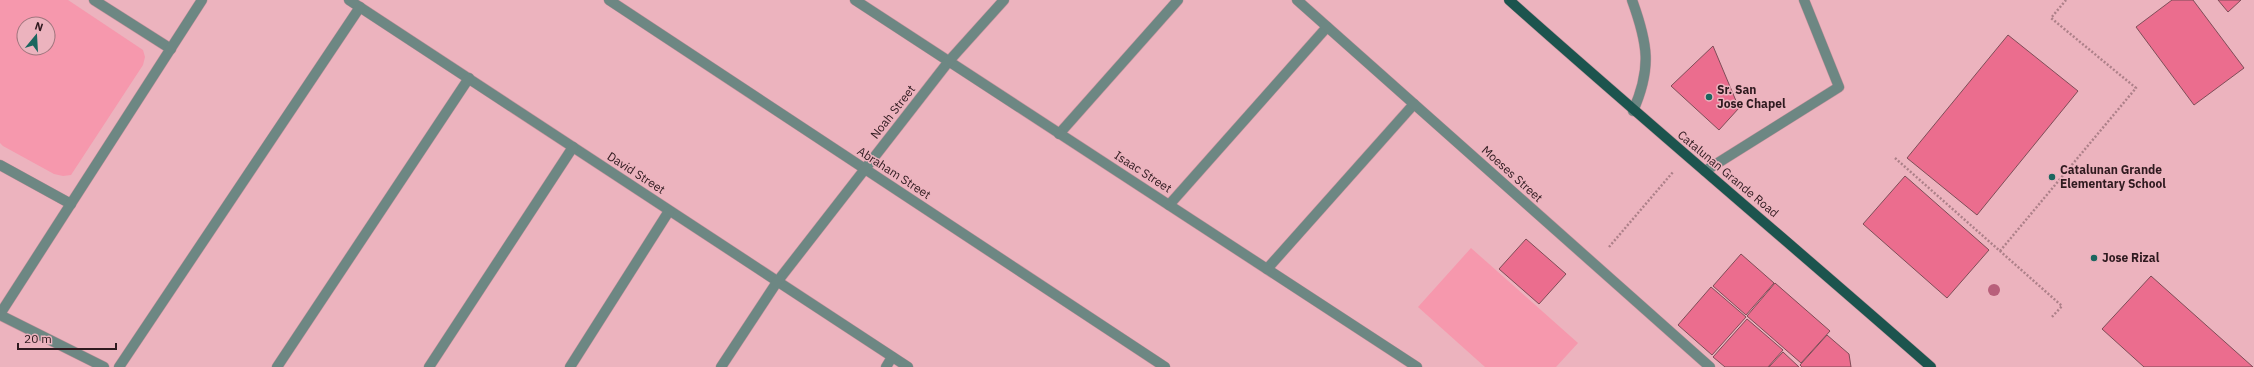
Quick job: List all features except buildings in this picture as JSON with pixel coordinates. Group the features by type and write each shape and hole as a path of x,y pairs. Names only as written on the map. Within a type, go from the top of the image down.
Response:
{"main road":[{"name":"Catalunan Grande Road","path":"1509,0 1633,111 1705,171 1931,367"}],"street":[{"path":"94,0 171,49"},
{"path":"104,367 0,314 202,0"},
{"name":"David Street","path":"349,0 908,367"},
{"name":"Abraham Street","path":"609,0 1165,367"},
{"name":"Isaac Street","path":"854,0 1417,367"},
{"name":"Noah Street","path":"721,367 777,282 949,61 1004,0"},
{"path":"1059,134 1178,0"},
{"name":"Moeses Street","path":"1297,0 1710,367"},
{"path":"1632,0 1640,20 1646,50 1647,69 1642,91 1633,111"},
{"path":"1705,171 1839,87 1804,0"},
{"path":"119,367 360,7"},
{"path":"1169,205 1327,27"},
{"path":"278,367 468,78"},
{"path":"1267,269 1414,104"},
{"path":"429,367 573,147"},
{"path":"0,165 71,204"},
{"path":"570,367 669,211"},
{"path":"886,367 892,357"}],"path":[{"path":"2000,251 2136,88 2051,18 2066,0"},
{"path":"1594,264 1687,156"},
{"path":"1895,158 2062,306 2051,318"}],"shaded area":[{"path":"0,0 68,0 143,50 145,57 143,65 71,175 63,176 54,174 0,143"},
{"path":"1471,248 1578,343 1556,367 1485,367 1418,307"}],"place":[{"name":"Sr. San Jose Chapel","path":"1709,97"},
{"name":"Catalunan Grande Elementary School","path":"2052,177"},
{"name":"Jose Rizal","path":"2094,258"}]}
